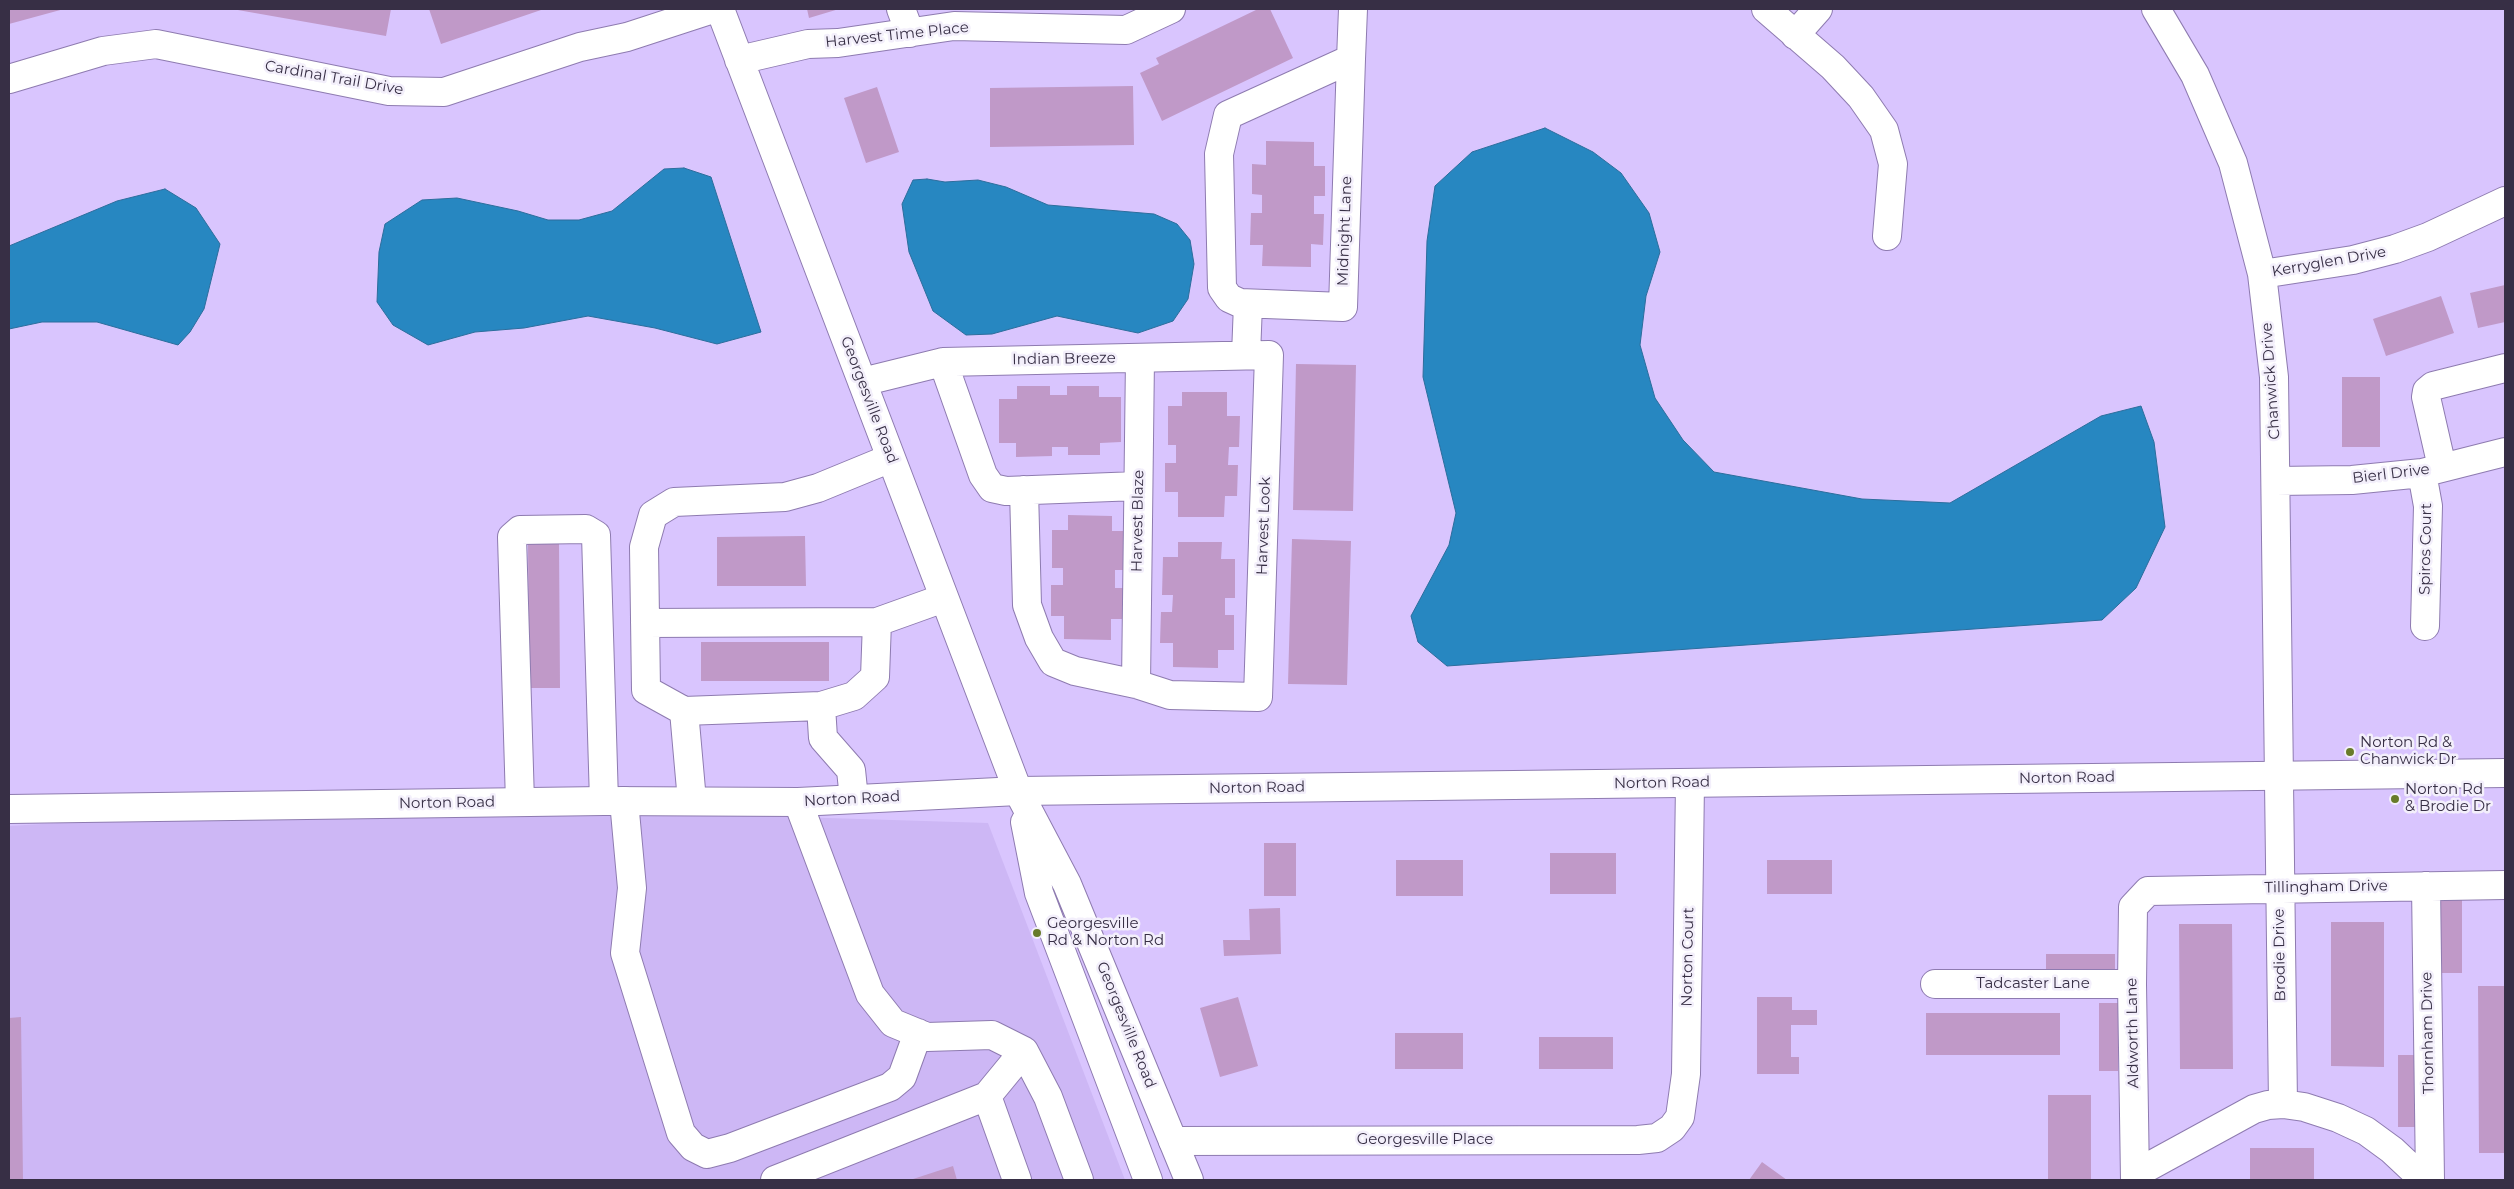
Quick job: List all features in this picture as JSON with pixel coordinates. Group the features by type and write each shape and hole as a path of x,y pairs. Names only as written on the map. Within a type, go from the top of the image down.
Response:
{"street":[{"name":"Cardinal Trail Drive","path":"9,79 103,51 156,44 389,91 444,92 580,47 627,38 640,20 713,9"},
{"name":"Georgesville Road","path":"720,9 1018,791 1067,884 1189,1180"},
{"name":"Harvest Time Place","path":"739,60 808,44 838,42 906,21 954,17 1126,30 1171,9"},
{"name":"Midnight Lane","path":"1351,59 1228,115 1219,154 1222,288 1229,298 1248,304 1343,307 1353,9"},
{"path":"1766,9 1833,67 1860,97 1884,130 1893,164 1887,236"},
{"path":"1796,35 1818,9"},
{"name":"Chanwick Drive","path":"2156,9 2195,75 2233,163 2262,274 2274,378 2278,775"},
{"name":"Kerryglen Drive","path":"2262,274 2353,260 2395,249 2428,237 2505,201"},
{"path":"1248,304 1258,355"},
{"name":"Indian Breeze","path":"862,382 943,362 1258,355"},
{"name":"Harvest Look","path":"1136,684 1170,695 1258,697 1258,355"},
{"name":"Harvest Blaze","path":"1136,684 1140,358"},
{"path":"943,362 983,475 992,488 1006,491 1138,486"},
{"name":"Spiros Court","path":"2425,626 2428,506 2432,470 2427,391 2433,386 2505,368"},
{"name":"Bierl Drive","path":"2276,481 2352,480 2432,470 2505,452"},
{"path":"877,622 875,676 854,696 821,706 684,711 646,690 644,547 654,515 674,502 785,497 818,488 891,458"},
{"path":"1024,490 1027,605 1039,638 1048,654 1053,662 1075,671 1136,684"},
{"path":"520,802 512,538 520,530 576,529 591,531 596,535 614,801 632,888 625,953 681,1134 693,1148 707,1154 730,1148 890,1087 902,1077 918,1033"},
{"path":"645,623 877,622 944,598"},
{"path":"821,706 823,738 851,770 854,799"},
{"path":"684,711 692,801"},
{"name":"Norton Road","path":"9,809 614,801 798,802 1018,791 2505,773"},
{"name":"Brodie Drive","path":"2278,775 2278,887 2283,1104"},
{"name":"Norton Court","path":"1672,1128 1680,1117 1686,1074 1690,783"},
{"name":"Georgesville Road","path":"1018,791 1039,893 1148,1180"},
{"path":"798,802 870,994 893,1023 927,1037 992,1035 1024,1051 1048,1097 1079,1180"},
{"name":"Tillingham Drive","path":"2148,891 2278,887 2505,885"},
{"name":"Thornham Drive","path":"2426,886 2430,1180"},
{"name":"Aldworth Lane","path":"2135,1177 2132,984 2133,907 2148,891"},
{"name":"Tadcaster Lane","path":"1935,984 2132,984"},
{"path":"775,1180 987,1096 1024,1051"},
{"path":"987,1096 1017,1180"},
{"path":"2135,1177 2254,1109 2268,1105 2283,1104 2304,1107 2330,1115 2366,1131 2392,1150 2424,1180"},
{"name":"Georgesville Place","path":"1173,1141 1638,1140 1657,1138 1672,1128"}],"shaded area":[{"path":"380,804 988,823 1125,1180 9,1180 9,826"}],"water":[{"path":"1545,128 1593,152 1621,173 1649,213 1660,252 1646,296 1640,345 1655,398 1683,440 1714,472 1862,499 1950,503 2101,416 2141,406 2154,442 2165,527 2136,588 2102,620 1447,666 1418,642 1411,616 1449,545 1456,513 1423,377 1427,241 1435,186 1472,152"},
{"path":"684,168 711,177 761,332 717,344 655,328 588,316 524,328 475,332 428,345 393,325 377,302 379,252 385,224 422,200 457,198 518,211 548,220 579,220 612,211 664,169"},
{"path":"927,179 945,182 978,180 1006,187 1048,205 1154,214 1177,224 1190,240 1194,264 1188,299 1173,321 1138,333 1057,316 992,334 966,335 933,311 909,252 902,204 913,180"},
{"path":"165,189 196,208 220,244 204,309 190,332 178,345 97,322 42,322 9,329 9,246 117,201"}],"building":[{"path":"9,9 64,9 9,24"},
{"path":"232,9 391,9 386,36"},
{"path":"429,9 544,9 441,44"},
{"path":"807,9 839,9 809,18"},
{"path":"1258,9 1270,9 1293,58 1162,121 1140,73 1159,64 1156,58"},
{"path":"1133,86 1134,145 990,147 990,88"},
{"path":"877,87 899,152 866,163 844,98"},
{"path":"1266,141 1314,142 1314,166 1325,166 1325,196 1314,196 1314,214 1324,214 1323,245 1311,244 1311,267 1262,266 1263,245 1250,245 1251,213 1262,213 1262,195 1252,194 1252,164 1266,165"},
{"path":"2505,285 2505,322 2478,328 2470,293"},
{"path":"2441,296 2454,333 2386,356 2373,319"},
{"path":"1296,364 1356,365 1353,511 1293,510"},
{"path":"2342,377 2380,377 2380,447 2342,447"},
{"path":"1017,386 1050,386 1050,395 1067,395 1067,386 1099,386 1099,397 1121,397 1121,442 1100,443 1100,455 1068,455 1068,447 1052,447 1052,456 1016,457 1016,443 999,443 999,399 1017,399"},
{"path":"1182,392 1227,392 1227,416 1240,416 1239,447 1229,447 1228,465 1238,465 1237,496 1225,496 1224,517 1178,517 1178,492 1165,492 1165,463 1176,463 1176,445 1168,445 1168,406 1182,406"},
{"path":"1068,515 1112,516 1112,531 1125,531 1125,570 1115,570 1115,588 1125,588 1124,619 1111,619 1111,640 1064,639 1064,616 1051,616 1051,585 1063,585 1063,568 1052,568 1052,530 1068,530"},
{"path":"805,536 806,586 717,586 717,537"},
{"path":"1292,539 1351,541 1347,685 1288,684"},
{"path":"528,541 559,541 560,688 529,688"},
{"path":"1178,542 1222,542 1221,559 1235,559 1235,598 1225,598 1225,615 1234,615 1234,650 1218,650 1218,668 1173,667 1173,643 1160,643 1161,612 1172,612 1173,595 1162,595 1163,557 1178,557"},
{"path":"701,642 829,642 829,681 701,681"},
{"path":"1264,843 1296,843 1296,896 1264,896"},
{"path":"1550,853 1616,853 1616,894 1550,894"},
{"path":"1396,860 1463,860 1463,896 1396,896"},
{"path":"1767,860 1832,860 1832,894 1767,894"},
{"path":"2439,899 2462,899 2462,973 2439,973"},
{"path":"1280,908 1281,954 1224,956 1223,940 1250,940 1249,909"},
{"path":"2331,922 2384,922 2384,1067 2331,1066"},
{"path":"2179,924 2232,924 2233,1069 2180,1069"},
{"path":"2046,954 2115,954 2115,976 2046,976"},
{"path":"2478,986 2505,986 2505,1153 2479,1153"},
{"path":"1238,997 1258,1066 1220,1077 1200,1008"},
{"path":"1757,997 1792,997 1792,1010 1817,1010 1817,1025 1791,1025 1791,1057 1799,1057 1799,1074 1757,1074"},
{"path":"2099,1003 2118,1003 2118,1071 2099,1071"},
{"path":"1926,1013 2060,1013 2060,1055 1926,1055"},
{"path":"21,1017 23,1180 9,1180 9,1018"},
{"path":"1395,1033 1463,1033 1463,1069 1395,1069"},
{"path":"1539,1037 1613,1037 1613,1069 1539,1069"},
{"path":"2398,1055 2420,1055 2420,1127 2398,1127"},
{"path":"2048,1095 2091,1095 2091,1180 2048,1180"},
{"path":"2250,1148 2314,1148 2314,1180 2250,1180"},
{"path":"1762,1162 1787,1180 1749,1180"},
{"path":"953,1166 957,1180 910,1180"}],"place":[{"name":"Norton Rd & Chanwick Dr","path":"2350,752"},
{"name":"Norton Rd & Brodie Dr","path":"2395,799"},
{"name":"Georgesville Rd & Norton Rd","path":"1037,933"}]}
